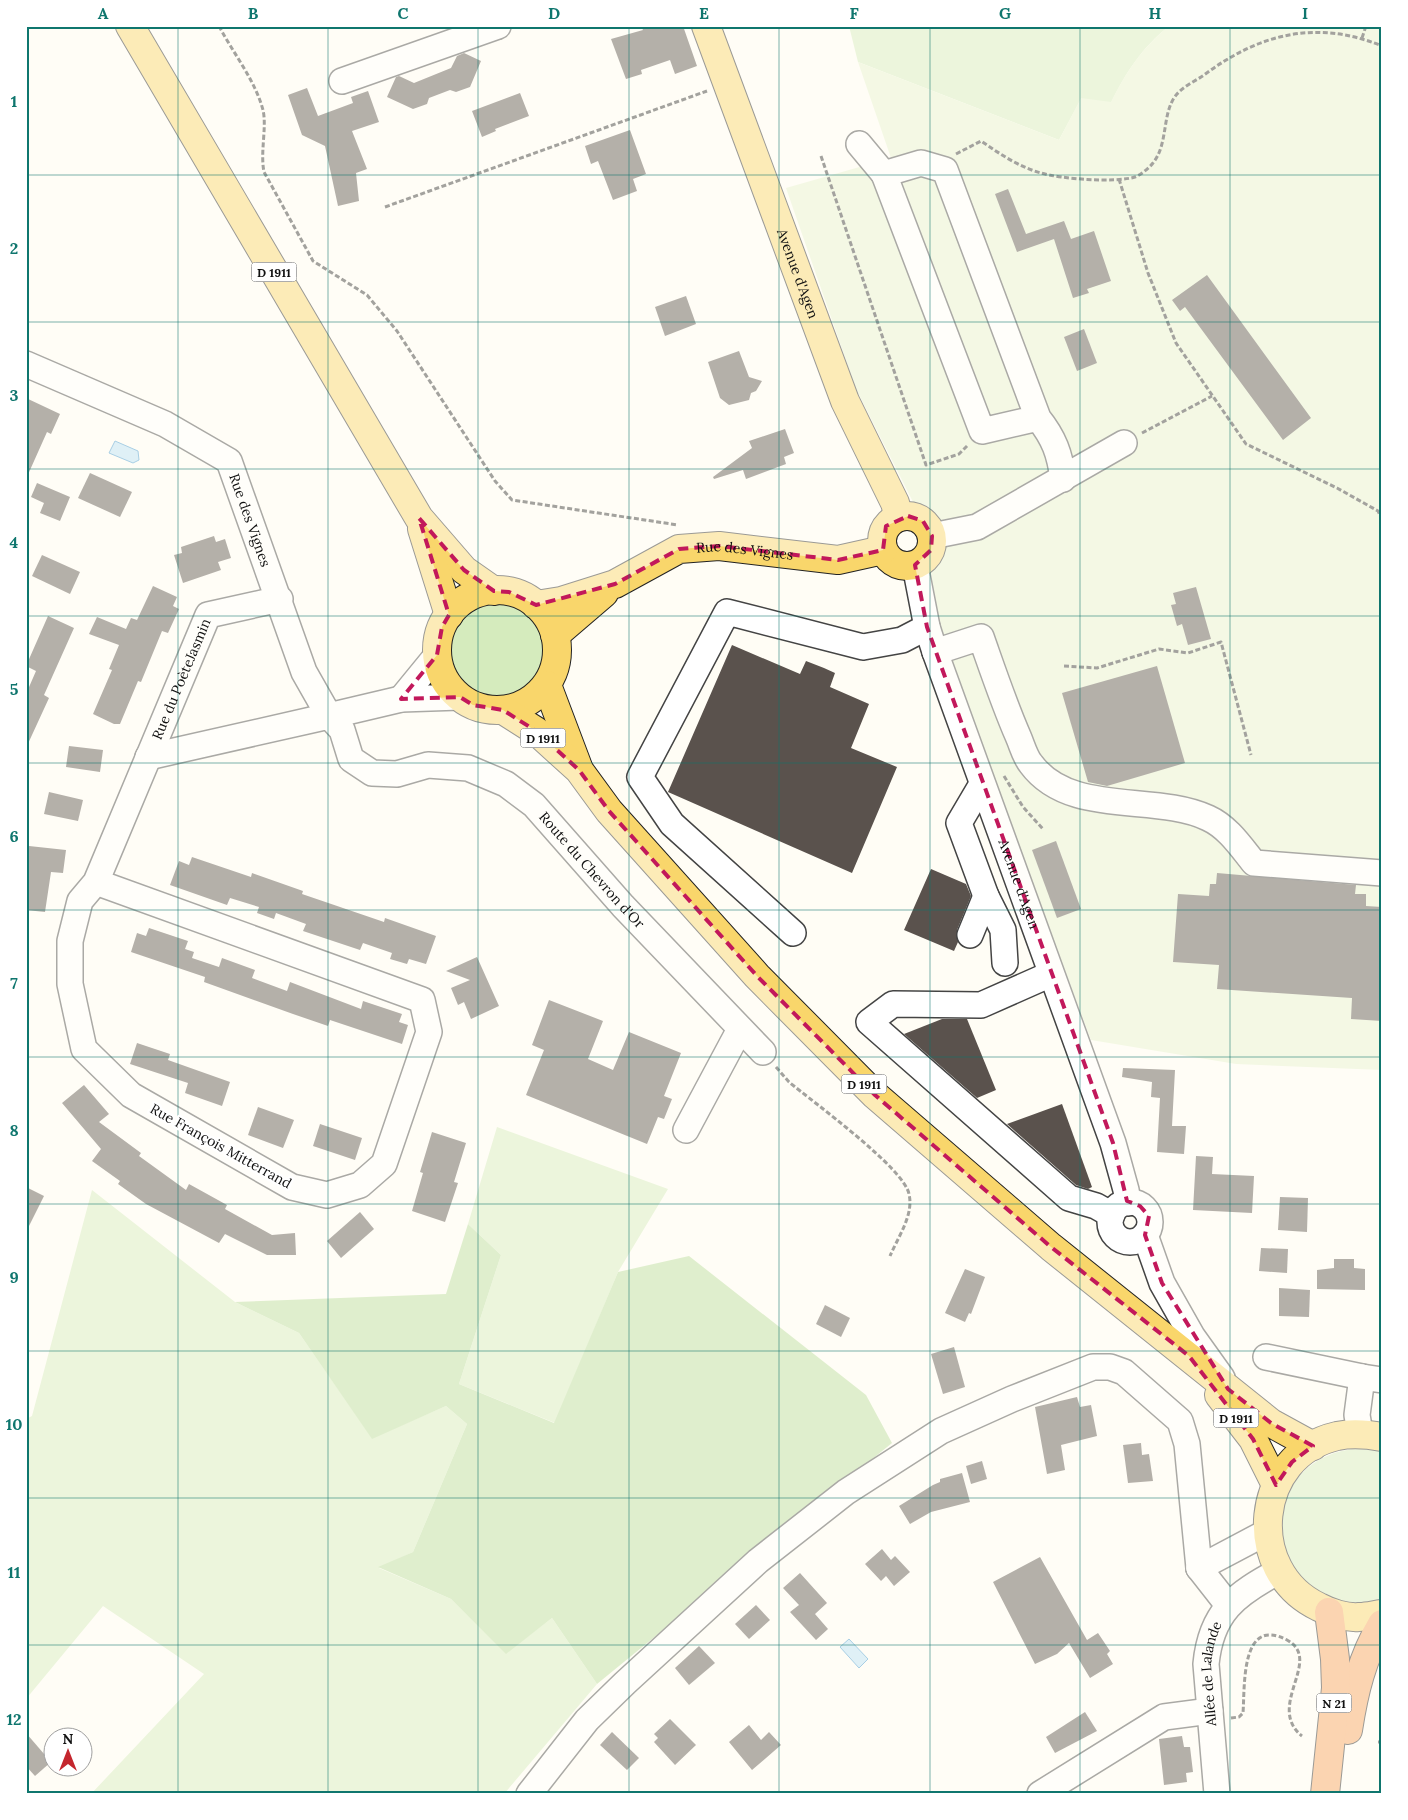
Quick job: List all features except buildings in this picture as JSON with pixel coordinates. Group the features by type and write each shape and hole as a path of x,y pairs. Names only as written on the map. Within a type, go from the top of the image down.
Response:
{"highway":[{"name":"N 21","path":"1325,1794 1336,1688 1335,1659 1329,1612"},
{"name":"N 21","path":"1342,1794 1351,1708 1358,1678 1368,1648 1382,1624"}],"main road":[{"name":"D 1911","path":"130,26 419,518 464,570 494,591"},
{"name":"Avenue d'Agen","path":"706,26 846,401 895,503 899,517"},
{"path":"899,517 916,517 929,528 932,536 931,550 922,562 915,565 899,565 893,562 883,550 882,542 886,526 899,517"},
{"name":"D 1911","path":"419,518 449,615"},
{"name":"Rue des Vignes","path":"536,605 562,601 615,584 679,549 719,546 838,560 883,550"},
{"name":"Rue des Vignes","path":"555,635 615,584"},
{"path":"494,591 516,594 536,605 548,618 555,635 557,652 554,669 547,684 527,702 503,710 488,710 473,705 460,697 449,686 441,671 438,654 442,627 449,615 462,603 477,594 494,591"},
{"name":"D 1911","path":"547,684 579,770"},
{"name":"D 1911","path":"503,710 536,731 579,770 609,811 757,976 875,1095 1051,1247 1270,1423 1313,1446"},
{"name":"D 1911","path":"1189,1356 1253,1439 1276,1484"},
{"path":"1371,1435 1336,1436 1313,1446 1292,1462 1276,1484 1270,1500 1267,1532 1271,1552 1279,1571 1292,1588 1309,1602 1329,1612 1359,1618 1382,1614"}],"street":[{"path":"342,81 498,26"},
{"path":"859,144 884,174 982,430 1038,418"},
{"path":"884,174 921,163 945,170 1038,418 1051,434 1060,453 1062,480"},
{"name":"Rue des Vignes","path":"26,364 165,424 229,461 280,599 304,672 329,716"},
{"path":"932,536 977,527 1124,443"},
{"name":"Avenue d'Agen","path":"915,565 927,628 935,652 1113,1142 1126,1190 1112,1208"},
{"name":"Rue du PoèteJasmin","path":"148,757 208,616 280,599"},
{"path":"793,933 672,824 640,777 727,612 863,647 902,640 927,628"},
{"path":"935,652 981,637 1003,701 1031,764 1058,788 1093,799 1161,806 1208,818 1233,836 1254,863 1382,873"},
{"path":"401,699 438,654"},
{"path":"148,757 401,699 460,697"},
{"name":"Route du Chevron d'Or","path":"329,716 342,730 351,759 372,773 396,774 428,765 468,768 506,784 534,805 623,906 763,1052"},
{"name":"Rue François Mitterrand","path":"96,882 422,1000 429,1032 384,1164 360,1185 327,1195 292,1187 131,1095 84,1049 70,984 70,941 80,901 96,882 148,757"},
{"path":"979,775 958,823 986,896 1003,930 1006,963"},
{"path":"970,935 986,896"},
{"path":"1051,974 981,1005 893,1004 868,1022 1069,1198 1112,1208 1140,1206 1145,1210 1150,1223 1145,1235 1162,1283 1192,1336 1228,1389"},
{"path":"686,1130 740,1029"},
{"path":"1266,1357 1372,1379 1357,1415 1371,1435"},
{"path":"529,1794 587,1720 625,1683 758,1561 846,1492 941,1431 1012,1399 1093,1367 1110,1367 1124,1372 1180,1421 1187,1444 1199,1568 1267,1532"},
{"name":"Allée de Lalande","path":"1199,1568 1228,1605 1216,1621 1208,1642 1206,1664 1217,1794"},
{"path":"1228,1605 1247,1588 1279,1571"},
{"path":"1040,1794 1164,1717 1210,1711"}],"path":[{"path":"219,26 255,88 263,111 261,158 264,172 313,260 367,295 379,309 396,331 495,481 512,500 682,526"},
{"path":"1362,38 1366,26"},
{"path":"945,170 952,156 981,141 1007,159 1040,173 1062,178 1119,178 1137,176 1153,163 1162,144 1173,100 1181,90 1221,63 1252,46 1286,34 1320,32 1362,38 1382,46"},
{"path":"385,207 727,83"},
{"path":"821,156 926,465 959,454 982,430"},
{"path":"1119,178 1148,273 1176,343 1246,444 1380,511 1382,520"},
{"path":"1124,443 1212,396"},
{"path":"1064,666 1097,668 1159,649 1188,653 1221,642 1251,755"},
{"path":"979,775 992,761 1023,807 1043,829"},
{"path":"763,1052 789,1082 882,1159 909,1193 910,1212 890,1256"},
{"path":"1210,1711 1232,1718 1239,1717 1243,1713 1245,1665 1250,1649 1266,1636 1280,1636 1292,1643 1298,1650 1301,1661 1290,1701 1289,1720 1293,1728 1302,1736"}],"highlighted area":[{"path":"908,516 923,521 932,536 931,550 915,565 927,627 1113,1143 1127,1201 1140,1206 1149,1216 1145,1235 1162,1283 1228,1389 1271,1423 1313,1446 1292,1462 1276,1485 1253,1439 1189,1356 1051,1247 875,1095 757,976 609,811 579,770 536,731 503,710 473,705 460,697 401,699 437,655 442,627 449,615 419,518 464,570 494,591 509,592 536,605 615,584 679,549 719,546 838,560 883,550 886,526"}],"green space":[{"path":"849,26 1169,26 1159,34 1136,61 1111,103 1081,99 1059,140 858,62"},
{"path":"1169,26 1382,26 1382,1070 1236,1064 1091,1040 995,785 935,617 931,571 944,550 935,514 913,502 856,389 786,188 891,158 858,62 1059,140 1081,98 1111,102 1136,61 1159,34"},
{"path":"497,604 515,608 530,618 540,633 544,651 540,669 530,684 515,694 497,698 479,694 464,684 454,669 450,651 454,633 464,618 479,608"},
{"path":"497,1127 668,1189 618,1272 555,1423 459,1384 501,1255 468,1224"},
{"path":"92,1190 235,1302 299,1333 372,1438 446,1406 467,1424 413,1552 379,1568 451,1599 506,1653 552,1618 597,1684 504,1794 91,1794 204,1674 103,1606 26,1699 26,1419 32,1416"},
{"path":"468,1224 501,1255 459,1384 554,1423 618,1272 689,1256 866,1395 892,1443 597,1684 552,1618 506,1654 451,1599 378,1567 413,1552 467,1424 446,1406 372,1439 299,1333 235,1302 446,1294"},
{"path":"1362,1448 1382,1451 1382,1600 1343,1602 1313,1589 1293,1566 1283,1537 1284,1506 1297,1479 1323,1458"}],"water":[{"path":"115,441 138,451 139,460 133,463 109,453"},
{"path":"849,1639 868,1659 859,1668 840,1647"}]}
